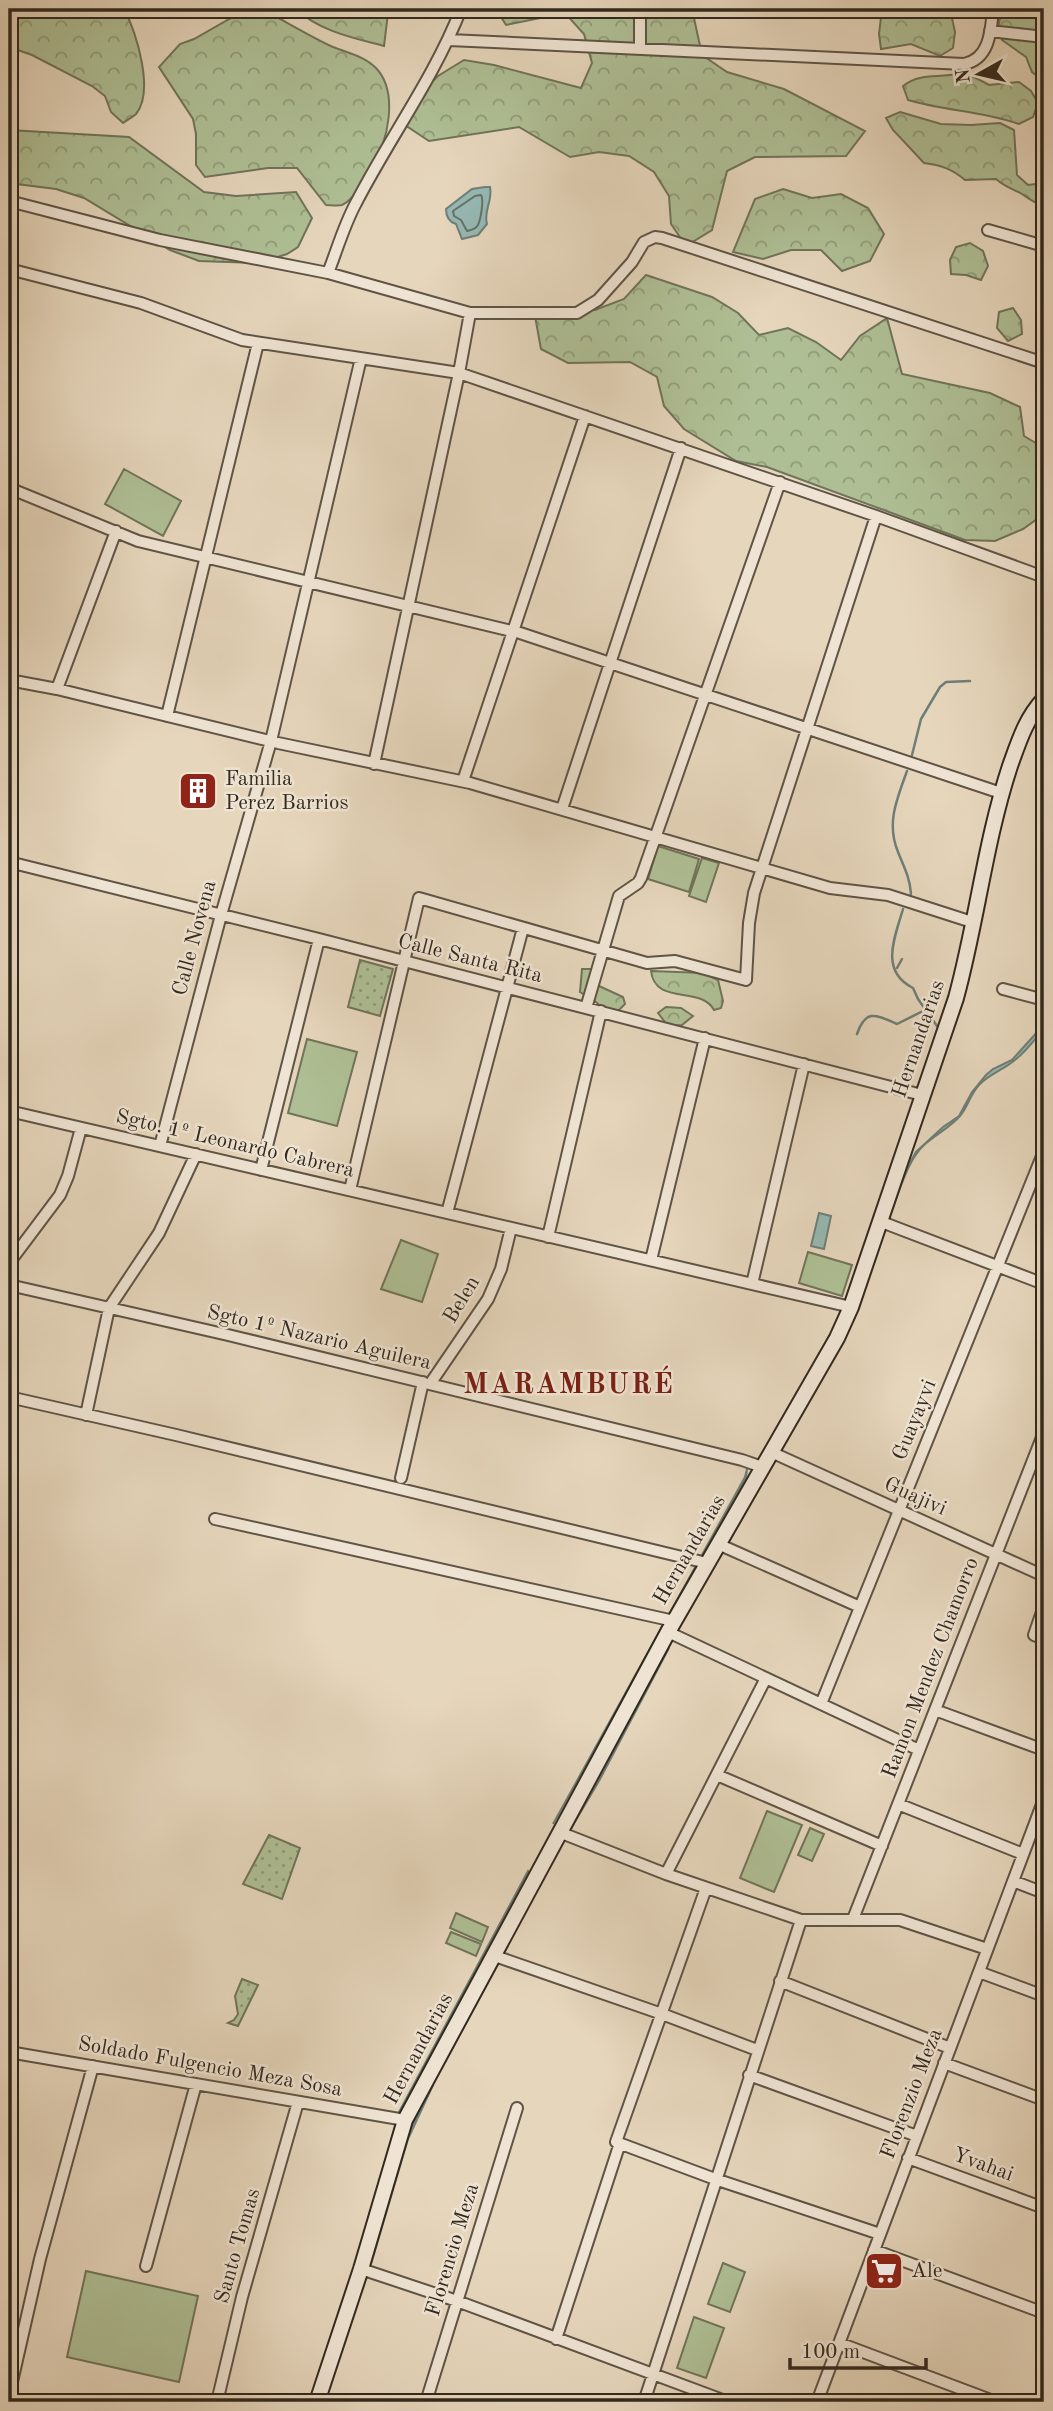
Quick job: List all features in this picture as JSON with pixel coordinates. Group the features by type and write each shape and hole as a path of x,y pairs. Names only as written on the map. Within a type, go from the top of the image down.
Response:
{"street":[{"path":"328,273 355,205 429,79 461,9"},
{"path":"640,9 640,49"},
{"path":"449,40 964,64 979,58 990,31 993,9"},
{"path":"990,31 1044,37"},
{"path":"9,201 160,240 328,273 470,313 577,313 598,300 632,262 644,242 655,237 662,238 1044,363"},
{"path":"988,230 1044,246"},
{"path":"9,269 141,303 242,340 459,373 780,482 1044,578"},
{"path":"374,764 470,313"},
{"path":"167,716 258,343"},
{"name":"Calle Novena","path":"160,1146 221,915 271,741 361,358"},
{"path":"463,781 585,416"},
{"path":"562,809 681,448"},
{"path":"586,1008 619,896 638,883 780,482"},
{"path":"9,488 138,541 513,631 1001,793"},
{"path":"350,1190 419,898 647,963 675,961 746,980 751,908 762,867 876,516"},
{"path":"57,689 116,531"},
{"path":"9,680 374,764 463,781 830,888 888,895 972,922"},
{"name":"Hernandarias","path":"317,2402 361,2269 405,2120 671,1626 837,1338 851,1307 956,998 1001,793 1021,733 1044,699"},
{"name":"Calle Santa Rita","path":"9,862 922,1095"},
{"path":"450,1214 523,928"},
{"path":"261,1170 319,939"},
{"path":"1003,989 1044,1000"},
{"path":"548,1237 601,1011"},
{"path":"651,1260 705,1038"},
{"path":"752,1284 804,1064"},
{"name":"Sgto. 1º Leonardo Cabrera","path":"9,1111 851,1307"},
{"path":"9,1263 60,1195 81,1128"},
{"name":"Guayayvi","path":"821,1704 1044,1151"},
{"path":"86,1415 109,1308 159,1233 196,1154"},
{"path":"879,1221 1044,1284"},
{"name":"Belen","path":"427,1383 488,1299 501,1269 511,1228"},
{"name":"Sgto 1º Nazario Aguilera","path":"9,1286 427,1383 762,1467"},
{"path":"401,1478 427,1383"},
{"path":"9,1397 707,1563"},
{"name":"Ramon Mendez Chamorro","path":"853,1919 1044,1432"},
{"name":"Guajivi","path":"771,1452 1044,1576"},
{"path":"215,1519 671,1626 766,1678 919,1750"},
{"path":"718,1544 860,1607"},
{"path":"1044,1606 1034,1635 1044,1639"},
{"path":"667,1874 766,1678"},
{"path":"935,1710 1044,1750"},
{"path":"717,1775 882,1846"},
{"name":"Florenzio Meza","path":"817,2402 1044,1799"},
{"path":"898,1804 1023,1854"},
{"path":"559,1832 667,1874 808,1922 900,1920 987,1949"},
{"path":"1013,1881 1044,1893"},
{"path":"706,1888 616,2142 715,2179 880,2234"},
{"path":"644,2402 801,1920"},
{"path":"492,1955 757,2050"},
{"path":"979,1972 1044,1996"},
{"path":"780,1981 950,2048"},
{"name":"Soldado Fulgencio Meza Sosa","path":"9,2052 405,2120"},
{"path":"944,2063 1044,2100"},
{"path":"9,2395 40,2259 93,2066"},
{"path":"749,2075 917,2136"},
{"path":"146,2266 196,2084"},
{"name":"Santo Tomas","path":"217,2402 243,2297 298,2102"},
{"name":"Florencio Meza","path":"427,2402 517,2108"},
{"path":"556,2339 620,2143"},
{"name":"Yvahai","path":"908,2158 1044,2208"},
{"path":"874,2250 1044,2313"},
{"path":"361,2269 457,2301 728,2402"},
{"path":"839,2343 996,2402"}],"green space":[{"path":"9,9 124,9 134,32 144,77 144,91 136,114 123,123 111,112 105,96 92,86 32,55 9,47"},
{"path":"262,9 324,43 366,60 383,78 387,90 389,118 383,145 359,188 342,205 326,205 297,168 268,168 205,177 196,165 193,119 159,67 180,44 245,10"},
{"path":"296,9 385,9 388,13 384,46 326,28"},
{"path":"496,9 692,9 702,55 727,72 784,89 865,131 846,156 755,157 727,171 712,230 686,246 671,224 669,196 654,172 629,156 599,152 570,157 519,127 429,141 405,125 416,97 438,76 464,60 494,65 581,88 592,63 584,34 565,13 506,25"},
{"path":"882,9 950,9 955,32 953,48 940,56 911,44 881,49 879,34"},
{"path":"1002,9 1044,9 1044,81 1032,72 1026,57 1002,40 998,27"},
{"path":"960,73 989,85 1019,82 1031,91 1038,103 1033,117 1019,124 992,116 908,100 903,86 910,82 923,77"},
{"path":"900,112 941,124 1000,123 1014,130 1017,175 1028,185 1044,183 1044,205 996,179 965,180 946,168 924,163 893,130 886,118"},
{"path":"9,130 129,137 204,192 236,196 296,192 312,218 298,247 287,254 259,263 199,261 170,250 84,198 56,189 9,183"},
{"path":"783,189 812,198 841,194 868,208 884,234 870,261 842,271 821,250 791,250 763,259 733,252 755,199"},
{"path":"970,243 983,251 988,266 981,280 951,274 950,260 956,247"},
{"path":"646,275 712,297 738,313 759,335 788,328 816,342 841,360 860,336 887,318 902,374 990,393 1020,407 1024,436 1044,448 1044,514 1023,529 995,541 965,540 767,467 736,461 684,429 664,406 657,377 630,362 568,363 541,349 535,316 564,309 595,310 624,299"},
{"path":"1013,308 1021,320 1022,334 1008,341 997,328 999,312"},
{"path":"124,469 181,501 163,536 105,504"},
{"path":"658,846 699,859 689,892 648,879"},
{"path":"702,858 719,863 706,902 689,896"},
{"path":"360,960 393,969 380,1016 348,1007"},
{"path":"582,969 593,969 597,974 599,986 623,997 625,1004 617,1012 605,1011 580,992"},
{"path":"651,971 704,973 718,980 723,1001 721,1008 714,1010 699,998 661,988 654,982"},
{"path":"666,1007 681,1008 693,1016 682,1025 668,1026 658,1013"},
{"path":"307,1039 357,1052 337,1126 288,1113"},
{"path":"401,1240 438,1254 422,1302 381,1289"},
{"path":"808,1252 852,1265 842,1296 799,1283"},
{"path":"767,1811 802,1825 774,1892 740,1878"},
{"path":"810,1828 824,1834 812,1861 798,1855"},
{"path":"269,1835 300,1848 282,1899 243,1884"},
{"path":"456,1913 488,1927 482,1942 450,1928"},
{"path":"451,1932 481,1944 476,1956 446,1943"},
{"path":"242,1979 258,1985 238,2026 228,2023 238,2014 235,1996"},
{"path":"723,2263 745,2272 730,2312 708,2304"},
{"path":"86,2271 198,2296 179,2382 67,2357"},
{"path":"694,2317 724,2328 706,2378 677,2368"}],"water":[{"path":"490,187 491,192 486,215 487,224 478,235 462,239 456,224 448,219 446,209 472,189"},
{"path":"1039,1030 1041,1032 1023,1053 980,1084 960,1116 919,1150 907,1170 890,1216 902,1177 916,1152 943,1127 959,1116 972,1092 986,1075 1012,1060"},
{"path":"819,1213 831,1216 824,1249 811,1246"},
{"path":"747,1469 746,1478 553,1824 745,1477"},
{"path":"669,1648 599,1781 569,1832 568,1830"},
{"path":"529,1872 400,2113 399,2112"},
{"path":"433,2085 408,2139 371,2264 407,2139"}],"waterway":[{"path":"912,755 921,719 940,687 946,682 970,681"},
{"path":"907,771 894,811 893,831 911,894"},
{"path":"903,909 894,942 893,963 902,981 913,988 937,1026"},
{"path":"897,968 902,959"},
{"path":"857,1034 864,1020 869,1017 878,1017 897,1024 925,1010"}],"place":[{"name":"Familia Perez Barrios","path":"198,791"},
{"name":"Ale","path":"884,2271"}],"district":[{"name":"MARAMBURÉ","path":"569,1386"}]}
